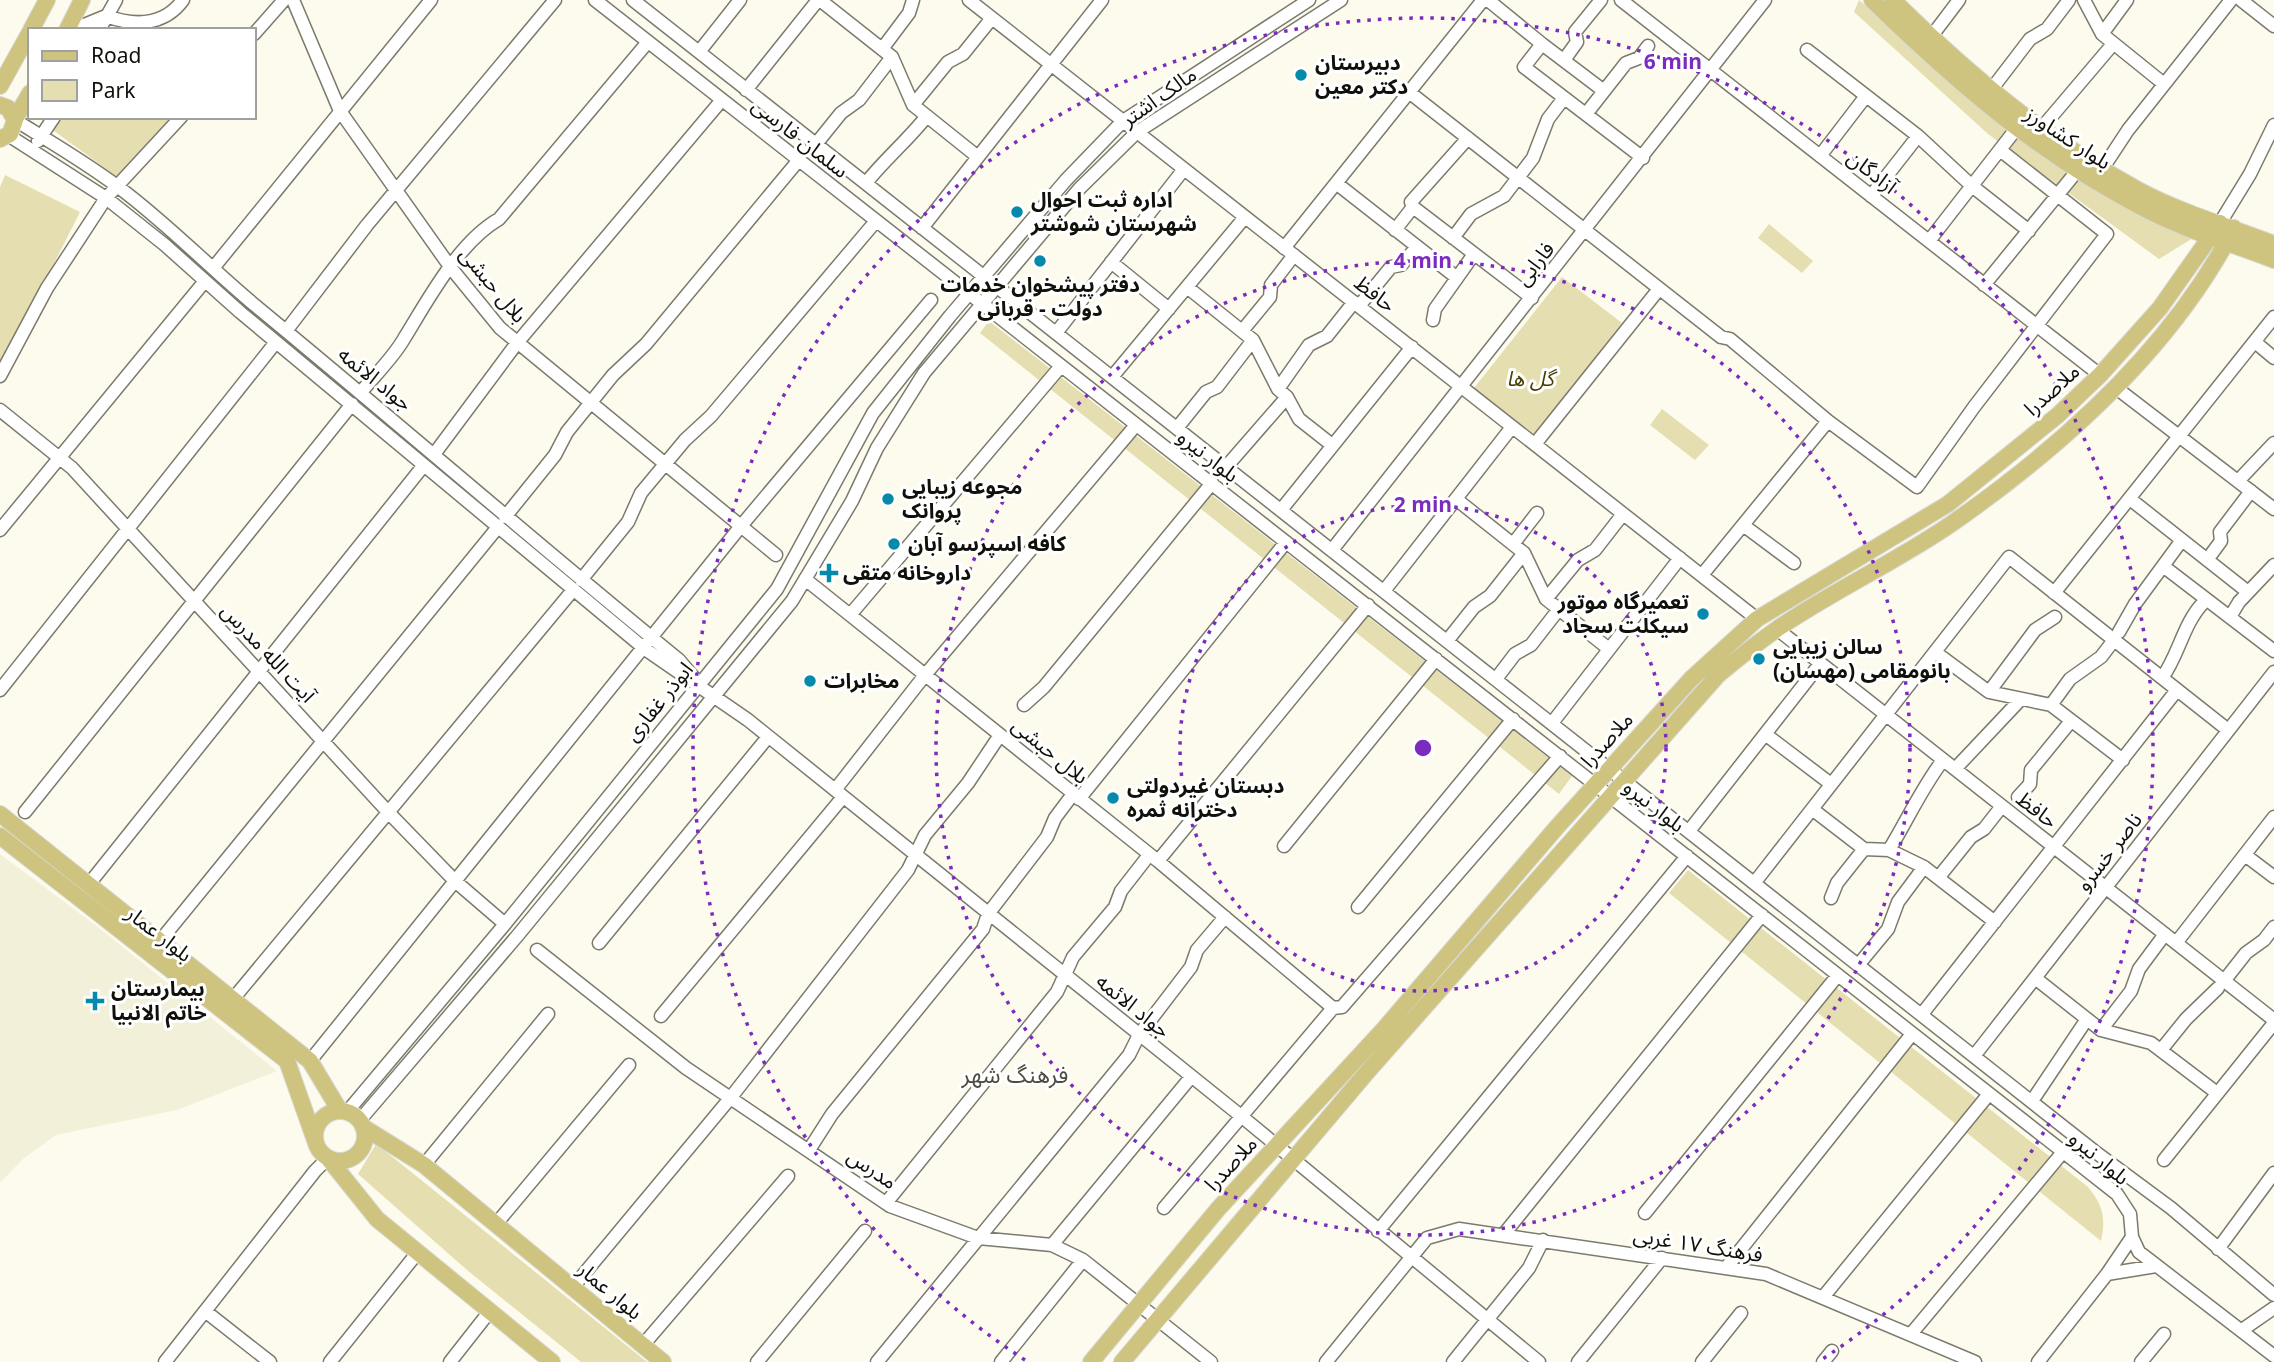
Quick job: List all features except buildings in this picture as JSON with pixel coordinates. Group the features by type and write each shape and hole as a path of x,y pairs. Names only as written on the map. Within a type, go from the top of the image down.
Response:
{"main road":[{"path":"32,28 47,0"},
{"path":"68,28 82,0"},
{"name":"بلوار کشاورز","path":"1893,0 1990,90 2040,130 2142,192 2274,260"},
{"name":"بلوار کشاورز","path":"1874,1 1932,58 2016,129 2077,171 2143,208 2274,244"},
{"path":"0,86 28,35"},
{"path":"7,133 28,96"},
{"path":"0,105 8,108 7,133"},
{"name":"ملاصدرا","path":"1091,1362 1218,1209 1384,1029 1610,768 1691,679 1757,619 1948,504 2058,415 2100,375 2223,232"},
{"name":"ملاصدرا","path":"1122,1362 1292,1160 1718,675 1777,629 1953,523 2058,442 2115,387 2176,319 2223,232"},
{"name":"بلوار عمار","path":"0,814 89,884 116,916 287,1061 322,1152 377,1219 552,1362"},
{"name":"بلوار عمار","path":"3,840 116,916 160,941 310,1061 352,1118 424,1165 663,1362"},
{"path":"332,1112 352,1118 363,1144 353,1157 336,1161 322,1152 315,1138 319,1121 332,1112"}],"street":[{"path":"100,28 116,0"},
{"path":"77,28 106,16 124,23 145,23 165,16 183,0"},
{"path":"256,32 284,0"},
{"path":"295,6 307,0"},
{"path":"214,267 431,0"},
{"path":"286,331 344,253 555,0"},
{"name":"سلمان فارسی","path":"595,0 982,305"},
{"path":"699,52 740,0"},
{"path":"746,90 819,0 892,57 913,105 978,157"},
{"path":"882,49 909,13 913,0"},
{"name":"حافظ","path":"969,0 984,5 992,18 1757,619"},
{"path":"922,228 1102,0"},
{"name":"مالک اشتر","path":"969,294 1066,180 1123,121 1309,0"},
{"name":"مالک اشتر","path":"982,305 1079,189 1137,132 1341,0"},
{"path":"1242,331 1270,297 1271,285 1289,252 1336,183 1486,0 1604,91"},
{"path":"1564,60 1577,42 1575,32 1601,0"},
{"name":"آزادگان","path":"1620,0 2100,375"},
{"path":"1931,37 1959,0"},
{"path":"1990,90 2030,39 2047,29 2069,0"},
{"path":"2084,0 2102,34 2164,84"},
{"path":"2102,34 2127,0"},
{"path":"2103,168 2164,84 2231,0"},
{"path":"2241,0 2274,26"},
{"name":"سلمان فارسی","path":"635,1 998,287"},
{"name":"فارابی","path":"1332,550 1712,71 1763,1"},
{"name":"بلال حبشی","path":"295,6 340,111 451,268 500,328 776,555"},
{"path":"913,105 948,62 963,54 992,18"},
{"path":"360,392 405,339 416,315 480,230 499,219 648,43"},
{"path":"1542,44 1524,66 1643,158"},
{"path":"2040,130 2113,44"},
{"path":"1586,114 1626,63 1639,58 1648,46"},
{"path":"1807,50 1918,136 1972,186 2029,231"},
{"path":"816,144 841,113 859,100 892,57"},
{"path":"1409,92 1721,337 1730,339 1801,395 1802,401 1828,422 1917,487 2036,325 2108,234 2000,150"},
{"path":"1819,156 1866,96"},
{"path":"1453,238 1471,214 1504,196 1533,158 1548,119 1564,97"},
{"path":"435,453 517,342 721,101"},
{"path":"866,183 883,161 899,151 927,116"},
{"path":"36,151 36,144 43,138 53,119"},
{"path":"0,376 47,288 106,198 179,119"},
{"path":"2223,232 2274,125"},
{"path":"1929,241 2016,129"},
{"name":"جواد الائمه","path":"7,133 43,138 116,185 286,331 435,453 501,522"},
{"name":"جواد الائمه","path":"7,133 106,198 424,465 501,522 649,643 679,660 698,683 1241,1116 1539,1362"},
{"path":"1871,196 1918,136"},
{"path":"1468,138 1410,202 1532,298"},
{"path":"160,941 555,455 567,432 613,375 646,344 799,161"},
{"path":"1056,333 1184,169"},
{"path":"1984,285 2077,171"},
{"path":"1336,183 1456,277"},
{"path":"1395,230 1413,207"},
{"path":"1112,377 1245,217"},
{"path":"233,999 628,522 641,493 711,416 876,221"},
{"path":"1226,467 1282,393 1309,345 1327,336 1391,267 1401,265 1417,247"},
{"path":"1433,320 1435,309 1474,254"},
{"path":"1111,262 1168,309"},
{"path":"0,530 205,281"},
{"name":"بلوار نیرو","path":"998,287 1974,1056 2171,1208 2274,1295"},
{"path":"1187,287 1253,340 1299,419 1332,445"},
{"path":"1535,444 1659,289"},
{"name":"ابوذر غفاری","path":"352,1118 698,683 777,589 873,413 969,294"},
{"path":"310,1061 741,526 932,300"},
{"name":"بلوار نیرو","path":"982,305 1368,605 2117,1195 2130,1214 2132,1237 2139,1252 2274,1356"},
{"name":"ابوذر غفاری","path":"352,1118 715,696 792,601 852,501 877,448 924,373 982,305"},
{"path":"2054,593 2274,317"},
{"path":"1177,428 1206,392 1217,387 1253,340"},
{"path":"2255,341 2274,358"},
{"path":"0,690 276,342"},
{"path":"1281,510 1412,347"},
{"path":"850,615 1060,366"},
{"path":"2115,387 2274,509"},
{"path":"25,813 352,404"},
{"name":"آیت الله مدرس","path":"0,410 59,458 128,529 388,812 455,881 505,924"},
{"path":"1702,575 1828,422"},
{"path":"661,1016 839,794 925,675 1136,425"},
{"path":"1384,591 1512,427"},
{"path":"2238,481 2274,443"},
{"path":"89,884 424,465"},
{"path":"1024,705 1044,687 1212,484"},
{"path":"2207,560 2221,541 2220,532 2251,491"},
{"path":"1456,499 1524,553 1546,599 1609,649"},
{"path":"2130,499 2248,592"},
{"path":"1513,544 1536,513"},
{"path":"1546,599 1578,561 1595,550 1623,514"},
{"path":"1744,525 1794,563"},
{"path":"2050,705 2070,679 2101,657 2117,636 2135,604 2182,540"},
{"path":"809,1150 832,1114 983,929 988,914 1047,837 1055,818 1076,797 1286,542"},
{"path":"1447,640 1474,607 1490,596 1524,553"},
{"path":"1755,882 2009,557 2054,593 2117,636 2162,678 2228,730"},
{"path":"1552,723 1679,558"},
{"path":"2230,617 2248,592 2274,565"},
{"path":"2163,566 2274,650"},
{"name":"بلال حبشی","path":"805,579 1154,858 1333,1008"},
{"path":"2162,678 2176,660 2194,612 2203,603"},
{"path":"886,1203 1057,992 1073,957 1115,907 1121,891 1154,858 1368,605"},
{"path":"1496,678 1515,654 1531,645 1559,610"},
{"path":"1989,692 2035,631 2055,617"},
{"name":"حافظ","path":"1777,629 2170,939 2221,984 2274,1021"},
{"path":"1935,652 1989,692 2050,705 2123,760"},
{"path":"1284,846 1436,659"},
{"path":"1689,831 1821,664"},
{"name":"ناصر خسرو","path":"1974,1056 2274,672"},
{"path":"1922,1014 2177,690"},
{"path":"1955,769 2021,699"},
{"path":"1357,907 1513,719"},
{"path":"2018,797 2030,784 2031,770 2071,721"},
{"path":"1765,734 1831,784"},
{"path":"573,1287 732,1096 908,870 925,835 968,783 1000,735"},
{"path":"599,943 768,737"},
{"path":"1164,1208 1333,1008 1342,1007 1560,756"},
{"path":"1889,850 1910,815 1918,793 1943,760"},
{"path":"1938,878 1971,837 1984,829 2002,806"},
{"path":"1812,809 1864,849 1889,850 1924,867 1995,922"},
{"path":"2101,1030 2131,991 2139,969 2170,939 2245,855 2274,817"},
{"path":"1831,898 1837,883 1864,849"},
{"path":"2245,855 2274,877"},
{"path":"1378,1231 1687,856"},
{"path":"1859,964 1888,929 1898,902 1924,867"},
{"path":"1504,1234 1762,915"},
{"path":"877,1362 1129,1055 1139,1035 1191,967 1197,950 1225,917"},
{"path":"2161,1051 2186,1018 2274,927"},
{"name":"مدرس","path":"537,950 687,1068 886,1203 978,1238 1052,1245 1083,1260 1210,1362"},
{"path":"1645,1213 1838,975"},
{"path":"2035,978 2101,1030 2151,1042 2217,1093"},
{"path":"424,1165 548,1014"},
{"path":"2032,1101 2087,1019"},
{"path":"2164,1160 2274,1021"},
{"path":"1726,1268 1912,1034"},
{"path":"496,1224 629,1065"},
{"path":"1052,1245 1191,1077"},
{"path":"1824,1296 1989,1094"},
{"path":"165,1362 315,1171 322,1152"},
{"path":"1911,1334 2063,1152"},
{"path":"2218,1249 2274,1173"},
{"path":"643,1345 788,1176"},
{"name":"فرهنگ ۱۷ غربی","path":"1326,1362 1427,1238 1459,1229 1766,1274 1824,1296 1975,1362"},
{"path":"757,1362 865,1231"},
{"path":"2038,1362 2107,1274 2132,1237"},
{"path":"1453,1362 1530,1268 1543,1240"},
{"path":"330,1362 418,1252"},
{"path":"1578,1362 1662,1258"},
{"path":"1001,1362 1083,1260"},
{"path":"2107,1274 2156,1266"},
{"path":"2242,1330 2274,1308"},
{"path":"205,1311 264,1360"},
{"path":"450,1362 490,1311"},
{"path":"1702,1362 1741,1313"},
{"path":"2141,1362 2164,1334"},
{"path":"1822,1362 1832,1351"}],"shaded area":[{"name":"بیمارستان خاتم الانبیا","path":"0,854 98,927 277,1071 177,1110 56,1135 23,1159 0,1183"}],"green space":[{"path":"1859,0 2016,129 2143,218 2193,238 2159,259 1988,134 1854,12"},
{"path":"50,119 175,119 124,182 46,125"},
{"path":"5,175 80,212 0,370 0,187"},
{"path":"1769,224 1813,261 1802,273 1758,238"},
{"name":"گل ها","path":"1562,277 1622,323 1535,435 1474,388"},
{"path":"989,321 1572,776 1559,794 980,333"},
{"path":"1662,409 1709,445 1695,460 1650,425"},
{"path":"1688,870 2088,1187 2102,1212 2101,1241 1669,893"},
{"path":"376,1144 647,1362 581,1362 467,1270 358,1174"}],"place":[{"name":"دبیرستان دکتر معین","path":"1301,75"},
{"name":"اداره ثبت احوال شهرستان شوشتر","path":"1017,212"},
{"name":"دفتر پیشخوان خدمات دولت - قربانی","path":"1040,261"},
{"name":"مجوعه زیبایی پروانک","path":"888,499"},
{"name":"کافه اسپرسو آبان","path":"894,544"},
{"name":"داروخانه متقی","path":"829,573"},
{"name":"تعمیرگاه موتور سیکلت سجاد","path":"1703,614"},
{"name":"سالن زیبایی بانومقامی (مهسان)","path":"1759,659"},
{"name":"مخابرات","path":"810,681"},
{"name":"دبستان غیردولتی دخترانه ثمره","path":"1113,798"},
{"name":"بیمارستان خاتم الانبیا","path":"95,1001"}],"district":[{"name":"فرهنگ شهر","path":"1015,1075"}]}
